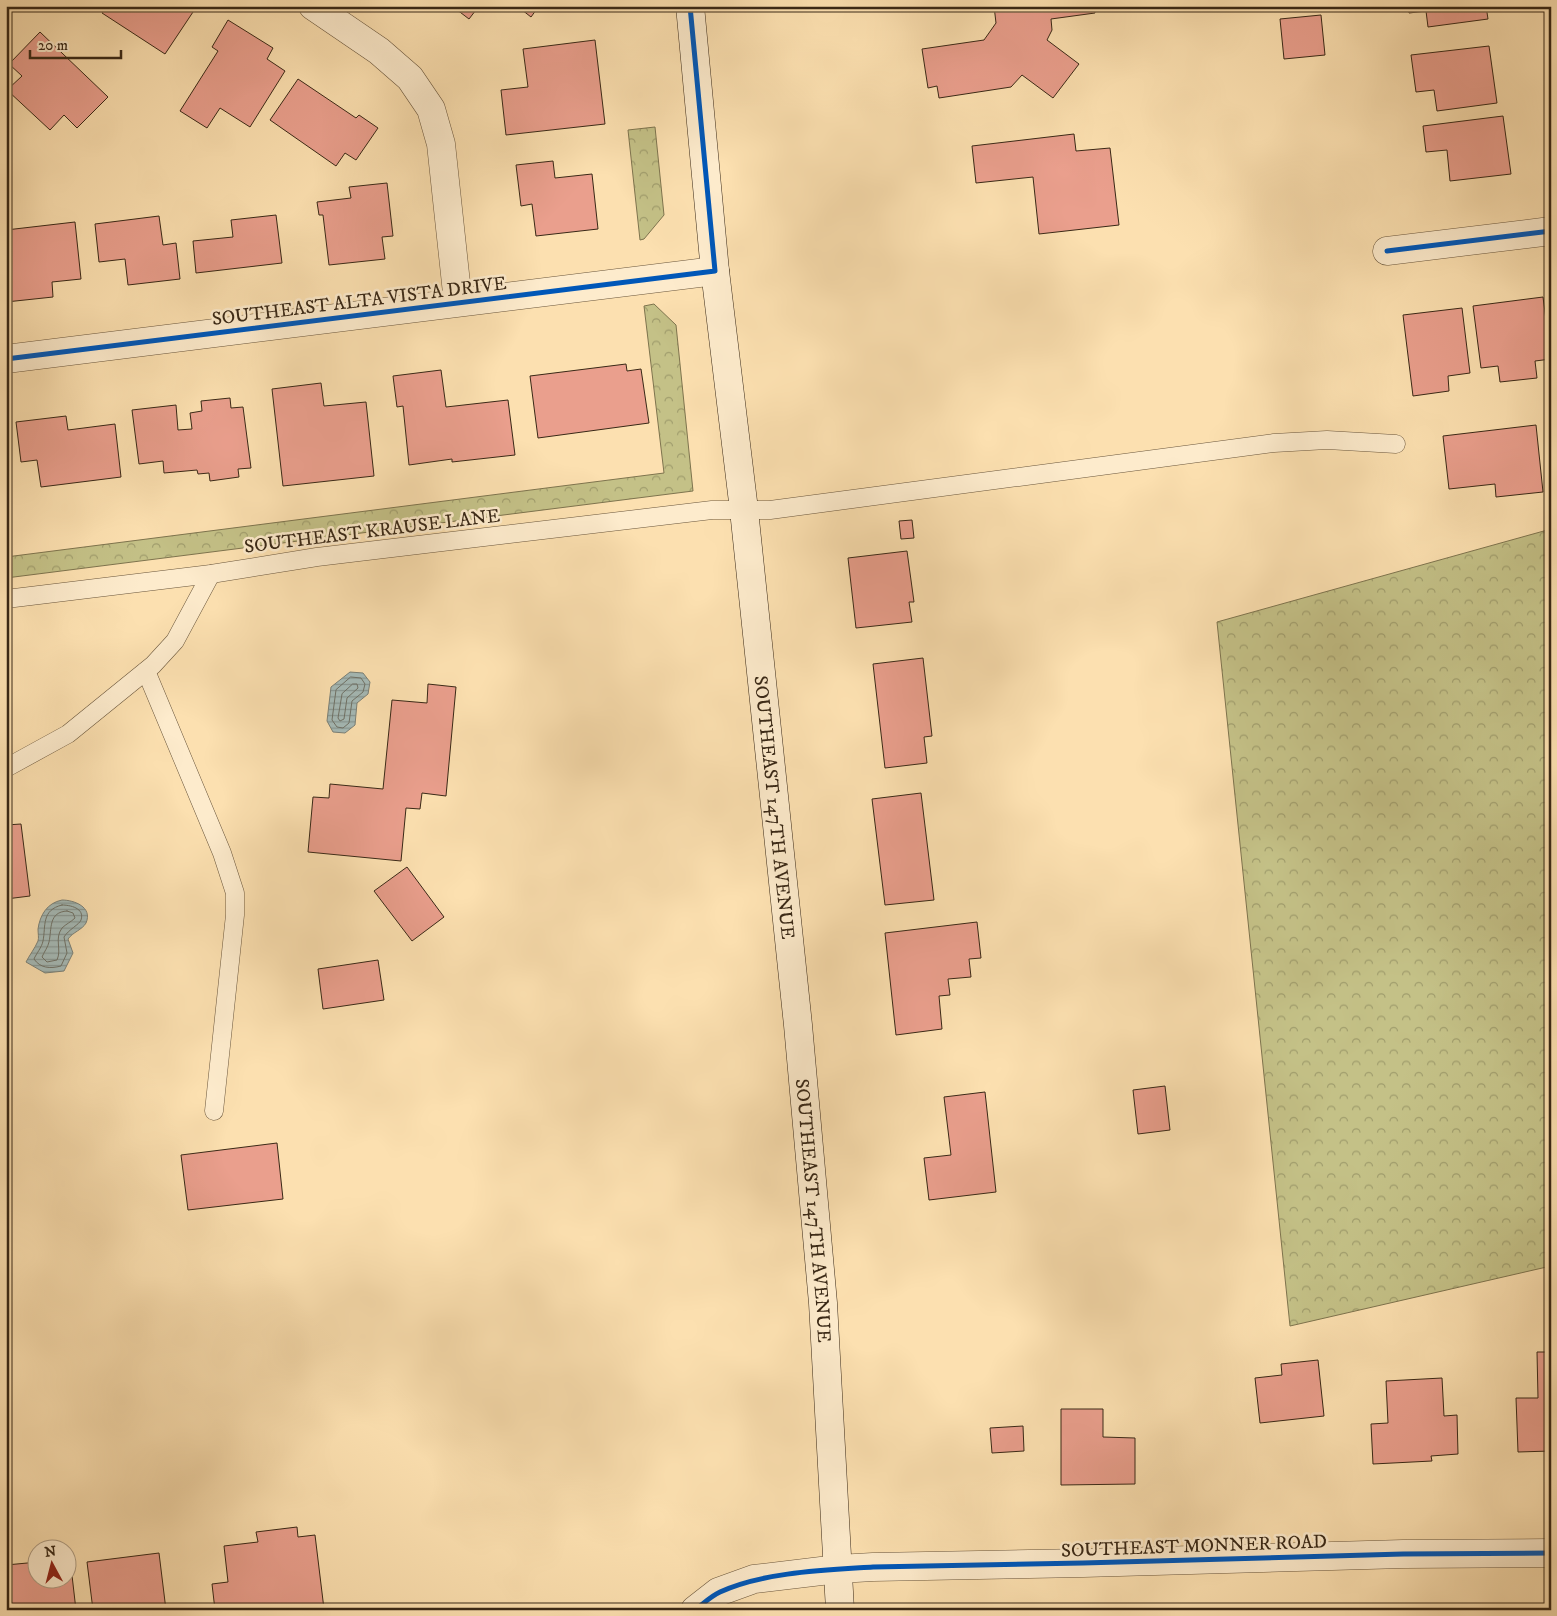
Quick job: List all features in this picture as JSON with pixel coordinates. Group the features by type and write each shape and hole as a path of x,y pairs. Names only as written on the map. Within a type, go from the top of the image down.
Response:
{"street":[{"path":"313,6 378,52 410,78 431,109 441,144 458,302"},
{"name":"SOUTHEAST 147TH AVENUE","path":"690,6 715,271 744,510 798,1024 823,1303 840,1610"},
{"path":"1387,251 1551,232"},
{"name":"SOUTHEAST ALTA VISTA DRIVE","path":"6,359 715,271"},
{"name":"SOUTHEAST MONNER ROAD","path":"695,1610 718,1592 754,1579 838,1569 1413,1554 1551,1553"}],"lane":[{"name":"SOUTHEAST KRAUSE LANE","path":"6,599 211,574 317,556 712,510 770,510 1274,443 1327,440 1396,444"},
{"path":"6,768 68,734 146,671 175,641 211,574"},
{"path":"146,671 222,853 235,893 235,915 214,1111"}],"green space":[{"path":"655,127 664,215 644,239 640,240 628,130"},
{"path":"654,304 676,325 693,491 6,578 6,557 664,473 644,306"},
{"path":"1551,529 1551,1266 1290,1326 1217,622"}],"water":[{"path":"350,672 363,673 370,682 368,694 357,703 355,725 345,733 333,732 327,721 331,687"},
{"path":"62,900 72,901 85,909 87,913 86,923 68,939 73,953 64,971 45,973 26,962 38,941 40,919 45,910 52,904"}],"building":[{"path":"107,6 191,6 195,9 165,54 102,13"},
{"path":"452,6 479,6 469,19"},
{"path":"517,6 539,6 531,17"},
{"path":"994,6 1094,6 1095,13 1051,19 1052,30 1047,40 1079,64 1053,98 1022,75 1011,87 939,98 937,86 928,88 922,49 984,40 996,23"},
{"path":"1408,6 1486,6 1488,19 1428,27 1426,11 1409,13"},
{"path":"1321,15 1325,55 1284,59 1280,19"},
{"path":"228,20 273,48 267,59 285,71 250,127 220,108 207,128 180,111 218,51 212,47"},
{"path":"40,32 108,97 77,128 64,115 50,130 7,90 22,76 9,64"},
{"path":"595,40 605,124 506,135 501,90 528,87 523,49"},
{"path":"1489,46 1497,103 1437,111 1434,90 1416,92 1411,55"},
{"path":"298,79 356,118 359,115 378,128 356,160 345,153 336,166 270,120"},
{"path":"6,112 9,112 11,155 6,155"},
{"path":"1503,116 1511,174 1450,181 1447,150 1426,152 1423,126"},
{"path":"1074,134 1076,151 1110,148 1119,225 1039,234 1033,177 976,183 972,146"},
{"path":"553,161 555,178 592,174 598,229 536,236 532,204 521,206 516,165"},
{"path":"387,183 393,236 382,237 385,259 329,265 323,215 319,215 317,202 351,198 349,187"},
{"path":"276,215 282,263 196,273 193,241 233,237 231,220"},
{"path":"159,216 163,245 176,243 180,279 128,285 125,259 99,262 95,224"},
{"path":"75,222 81,279 52,282 53,297 6,302 6,230"},
{"path":"1543,297 1551,359 1535,361 1537,378 1500,382 1498,366 1481,368 1473,306"},
{"path":"1462,308 1470,373 1448,376 1449,391 1413,396 1403,315"},
{"path":"626,364 627,371 641,369 649,423 538,438 530,376"},
{"path":"441,370 446,407 508,400 515,455 452,462 452,459 409,465 403,406 397,407 393,376"},
{"path":"321,383 324,406 366,402 374,476 283,486 272,389"},
{"path":"230,398 231,408 243,407 251,468 238,469 239,477 210,481 209,473 198,474 197,470 164,473 163,461 139,464 132,410 176,405 178,430 192,429 190,413 202,411 201,401"},
{"path":"66,416 68,430 115,424 121,477 41,487 37,460 21,462 16,422"},
{"path":"1536,425 1543,492 1496,497 1495,484 1449,489 1443,436"},
{"path":"912,520 914,538 901,539 899,521"},
{"path":"907,551 914,602 909,602 912,622 856,628 848,558"},
{"path":"923,658 932,736 924,737 927,763 885,768 873,664"},
{"path":"428,684 456,687 446,796 422,793 420,809 406,808 401,861 308,852 313,797 329,798 330,784 383,789 392,700 427,703"},
{"path":"921,793 934,900 885,905 872,799"},
{"path":"21,824 30,896 6,899 6,825"},
{"path":"407,867 444,917 412,941 374,891"},
{"path":"977,922 981,958 969,959 971,977 948,979 950,995 939,996 942,1029 896,1035 885,933"},
{"path":"378,960 384,1000 323,1009 318,969"},
{"path":"1165,1086 1170,1130 1138,1134 1133,1090"},
{"path":"985,1092 996,1192 929,1200 924,1158 951,1155 944,1097"},
{"path":"277,1143 283,1199 188,1210 181,1155"},
{"path":"1537,1352 1551,1352 1551,1451 1518,1452 1516,1398 1538,1398"},
{"path":"1318,1360 1324,1416 1260,1423 1255,1378 1282,1375 1281,1364"},
{"path":"1442,1378 1444,1416 1457,1415 1458,1454 1431,1456 1432,1461 1373,1464 1371,1424 1388,1423 1386,1381"},
{"path":"1061,1409 1103,1409 1103,1437 1135,1438 1135,1484 1061,1485"},
{"path":"1023,1426 1024,1451 992,1453 990,1428"},
{"path":"297,1527 298,1537 315,1535 324,1609 215,1610 212,1584 228,1582 224,1546 258,1542 256,1532"},
{"path":"159,1553 166,1610 93,1610 87,1562"},
{"path":"28,1563 28,1588 73,1588 76,1610 6,1610 6,1565"}],"cycle path":[{"path":"6,359 715,271 690,6"},
{"path":"1387,251 1551,231"},
{"path":"695,1610 710,1598 737,1585 775,1576 835,1569 1403,1554 1551,1553"}]}
